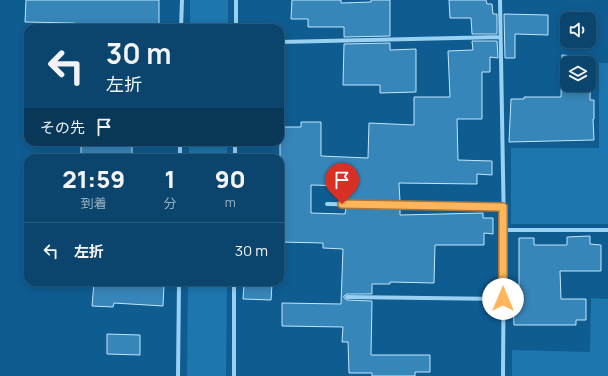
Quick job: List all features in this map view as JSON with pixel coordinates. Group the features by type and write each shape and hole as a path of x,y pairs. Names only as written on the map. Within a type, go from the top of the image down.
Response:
{"street":[{"path":"181,24 182,0"},
{"path":"236,0 236,24"},
{"path":"500,0 504,230 503,376"},
{"path":"284,42 500,37"},
{"path":"327,204 503,207"},
{"path":"504,230 608,230"},
{"path":"178,376 179,286"},
{"path":"234,286 234,376"},
{"path":"347,298 503,299"}],"shaded area":[{"path":"190,0 228,0 228,24 190,24"},
{"path":"599,63 608,63 608,224 511,224 511,148 599,148"},
{"path":"189,146 227,146 227,154 189,154"},
{"path":"188,286 227,286 226,376 187,376"},
{"path":"591,298 608,299 608,376 512,376 512,350 590,352"}],"building":[{"path":"26,0 159,0 159,24 75,24 25,22"},
{"path":"292,0 341,0 341,3 390,0 390,36 344,37 344,27 308,27 308,19 291,19"},
{"path":"449,0 486,0 487,4 492,4 493,14 497,14 497,34 472,34 471,18 450,18"},
{"path":"504,14 548,15 548,35 515,34 515,58 505,58"},
{"path":"472,41 497,41 498,58 490,57 490,72 482,72 482,119 457,119 458,160 492,161 492,175 477,174 477,184 399,183 400,202 346,201 346,186 311,185 311,213 345,214 346,208 400,209 400,215 483,213 483,218 493,218 493,234 484,233 484,245 435,245 434,283 390,282 390,284 372,284 372,294 347,294 344,296 347,300 372,301 371,355 430,355 430,372 415,372 415,376 372,376 372,373 349,373 348,342 342,342 343,327 282,326 282,303 341,304 343,249 323,248 323,243 284,242 284,154 280,154 280,146 284,146 284,127 301,127 301,122 321,122 321,156 368,158 369,123 414,125 414,97 450,97 448,51 473,50"},
{"path":"390,43 390,50 416,49 416,92 380,93 380,85 343,85 344,44"},
{"path":"561,92 590,92 590,100 594,100 594,140 509,142 511,99 524,99 524,97 561,97"},
{"path":"81,146 132,146 132,154 81,154"},
{"path":"590,236 590,244 601,245 601,271 560,271 561,299 586,299 586,320 576,320 576,325 514,325 513,302 519,302 519,238 534,238 534,245 567,245 567,237"},
{"path":"94,286 164,286 163,306 114,303 113,307 92,306"},
{"path":"244,286 272,286 271,300 243,299"},
{"path":"107,334 140,335 140,355 107,354"}],"route":[{"path":"342,204 503,207 503,299"}]}
